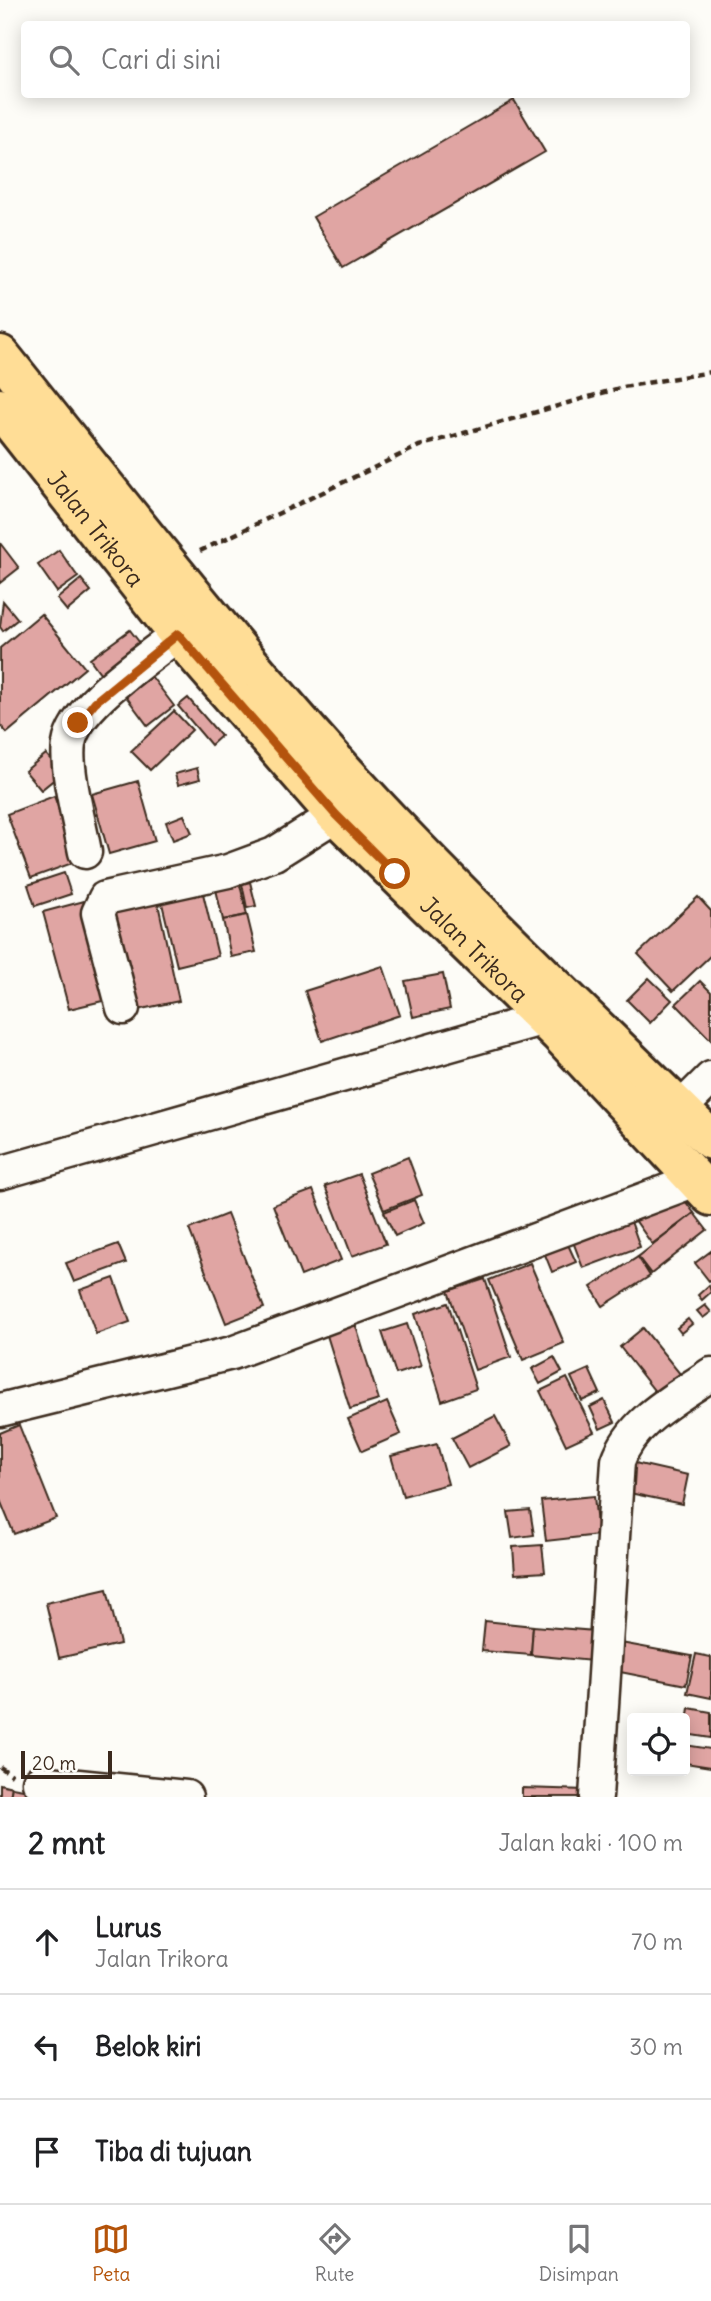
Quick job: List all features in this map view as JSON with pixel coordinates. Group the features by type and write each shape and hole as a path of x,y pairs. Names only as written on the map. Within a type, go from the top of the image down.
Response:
{"main road":[{"name":"Jalan Trikora","path":"0,355 168,567 561,1014 703,1188"},
{"name":"Jalan Trikora","path":"0,408 178,634 336,815 561,1014 680,1109 711,1140"}],"street":[{"path":"85,852 69,744 78,723 95,702 178,634"},
{"path":"123,1008 99,913 105,898 228,871 274,854 336,815"},
{"path":"0,1173 561,1014"},
{"path":"680,1109 711,1078"},
{"path":"0,1410 232,1353 703,1188"},
{"path":"596,1797 618,1461 624,1444 634,1430 711,1374"},
{"path":"39,1783 186,1797"}],"path":[{"path":"168,567 419,446 623,387 711,372"}],"building":[{"path":"514,100 545,152 343,268 313,217"},
{"path":"0,543 19,568 0,583"},
{"path":"59,550 78,577 57,592 38,565"},
{"path":"81,579 91,591 67,611 57,599"},
{"path":"3,601 18,619 3,631 0,627"},
{"path":"41,614 85,668 7,733 0,725 0,648"},
{"path":"130,630 143,647 103,677 90,659"},
{"path":"145,668 174,706 148,726 119,687"},
{"path":"188,698 221,736 211,745 178,706"},
{"path":"174,711 192,730 150,770 131,751"},
{"path":"46,754 62,773 41,790 25,771"},
{"path":"197,768 200,779 178,785 175,774"},
{"path":"138,781 155,841 109,854 92,794"},
{"path":"54,796 78,861 31,878 7,814"},
{"path":"184,815 192,833 173,840 166,822"},
{"path":"64,873 71,894 35,906 28,885"},
{"path":"239,880 247,915 223,920 215,885"},
{"path":"250,882 256,906 247,908 242,884"},
{"path":"201,885 218,956 177,966 160,895"},
{"path":"698,897 711,911 711,955 673,991 638,954"},
{"path":"157,899 179,1001 132,1011 110,909"},
{"path":"88,900 115,998 69,1009 43,912"},
{"path":"247,915 256,952 231,957 223,920"},
{"path":"383,966 400,1015 322,1041 305,991"},
{"path":"443,974 450,1009 413,1017 405,981"},
{"path":"649,978 672,1000 650,1023 627,1000"},
{"path":"700,981 711,992 711,1040 676,1004"},
{"path":"408,1157 422,1195 384,1210 368,1173"},
{"path":"359,1174 386,1244 352,1256 325,1186"},
{"path":"313,1190 341,1260 301,1276 273,1205"},
{"path":"677,1190 694,1213 652,1244 635,1220"},
{"path":"414,1200 424,1223 395,1236 384,1212"},
{"path":"627,1210 640,1247 583,1268 569,1231"},
{"path":"694,1213 707,1230 651,1274 638,1257"},
{"path":"227,1214 264,1308 226,1323 189,1229"},
{"path":"565,1238 576,1262 552,1272 542,1247"},
{"path":"118,1244 126,1263 74,1282 66,1263"},
{"path":"711,1251 711,1280 709,1281 695,1263"},
{"path":"638,1257 650,1276 603,1306 591,1287"},
{"path":"530,1263 564,1343 523,1360 489,1280"},
{"path":"114,1278 130,1322 96,1334 80,1290"},
{"path":"485,1279 511,1357 475,1370 448,1291"},
{"path":"709,1285 711,1292 702,1300 698,1295"},
{"path":"448,1303 476,1389 442,1401 415,1314"},
{"path":"705,1305 711,1312 703,1318 697,1311"},
{"path":"688,1319 692,1324 681,1333 677,1328"},
{"path":"354,1320 379,1400 350,1409 325,1329"},
{"path":"407,1324 421,1366 396,1374 382,1332"},
{"path":"643,1328 681,1375 657,1394 620,1347"},
{"path":"554,1357 562,1372 540,1384 532,1369"},
{"path":"589,1369 600,1393 582,1401 571,1377"},
{"path":"567,1378 594,1432 566,1445 540,1391"},
{"path":"604,1400 615,1422 600,1429 590,1407"},
{"path":"387,1402 401,1434 362,1451 348,1419"},
{"path":"495,1416 511,1446 468,1468 452,1438"},
{"path":"19,1425 56,1518 14,1534 0,1500 0,1433"},
{"path":"437,1444 448,1484 403,1496 391,1456"},
{"path":"626,1461 688,1475 682,1504 620,1491"},
{"path":"594,1496 598,1535 546,1541 541,1501"},
{"path":"530,1510 534,1535 512,1538 508,1512"},
{"path":"542,1545 545,1572 515,1574 513,1547"},
{"path":"107,1589 120,1644 59,1658 46,1603"},
{"path":"485,1621 533,1626 531,1655 482,1651"},
{"path":"533,1626 595,1631 592,1661 531,1655"},
{"path":"621,1643 692,1656 686,1685 615,1671"},
{"path":"696,1654 711,1657 711,1698 687,1693"},
{"path":"689,1708 711,1712 711,1738 690,1735"},
{"path":"690,1746 711,1749 711,1767 690,1764"},
{"path":"0,1784 12,1787 10,1797 0,1797"},
{"path":"12,1787 29,1790 28,1797 10,1797"},
{"path":"522,1788 587,1790 586,1797 522,1797"}],"route":[{"path":"78,723 95,702 178,634 336,815 395,874"}]}
